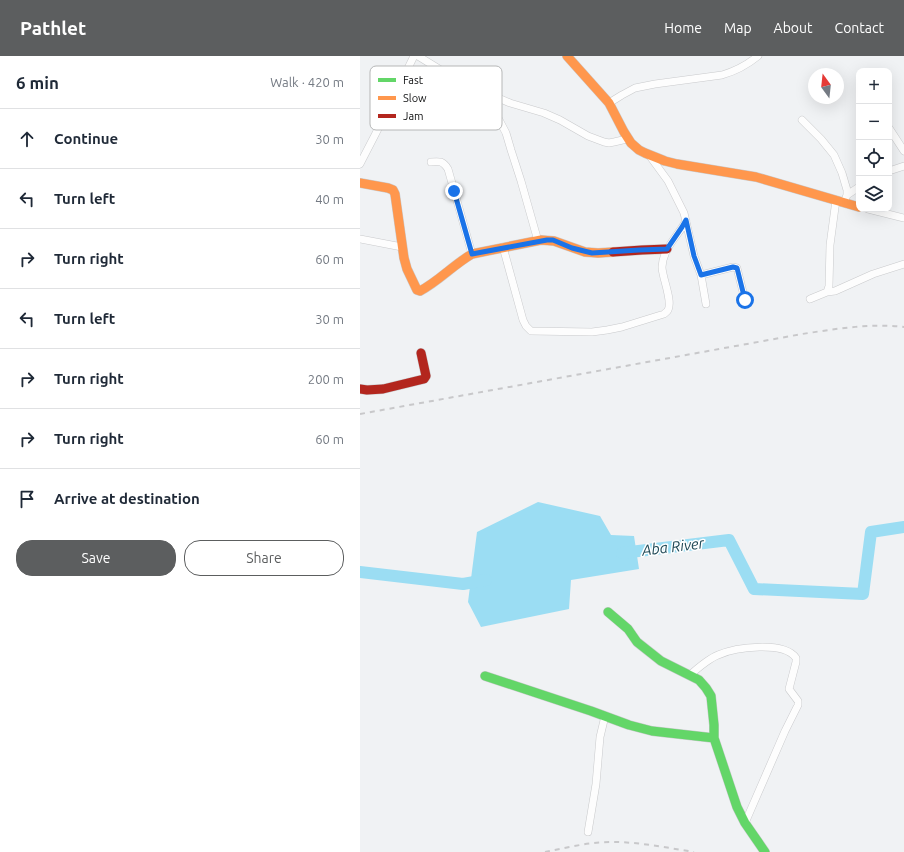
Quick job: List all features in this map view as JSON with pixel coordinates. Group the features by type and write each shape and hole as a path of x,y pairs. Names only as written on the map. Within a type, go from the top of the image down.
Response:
{"street":[{"path":"409,66 414,56"},
{"path":"418,56 434,66"},
{"path":"566,56 609,103 615,111 627,138 642,152 669,163 746,175 768,180 807,192 842,199 856,206"},
{"path":"609,103 635,88 722,75 732,72 758,56"},
{"path":"502,100 544,113 560,120 588,136 604,142 609,143 627,138"},
{"path":"802,120 822,139 834,155 845,181 830,245 829,286 827,292"},
{"path":"502,125 506,133 521,181 538,241"},
{"path":"360,164 377,130"},
{"path":"892,133 904,151"},
{"path":"360,145 369,147"},
{"path":"649,155 668,181 684,213 694,256 701,275 706,304"},
{"path":"663,160 664,175"},
{"path":"431,162 442,162 448,170 472,254"},
{"path":"892,170 904,166"},
{"path":"360,183 388,188 396,194 402,247 407,269 417,290 420,291 428,287 472,254 538,241 553,240 572,248 592,253 667,249"},
{"path":"842,199 856,189"},
{"path":"880,212 904,218"},
{"path":"503,247 522,316 526,326 531,331 592,332 607,330 666,312 669,306 662,268 667,249 686,220"},
{"path":"360,239 402,247"},
{"path":"810,299 827,292 835,291 873,274 904,264"},
{"path":"701,275 733,267 737,268 745,300"},
{"path":"360,389 378,390 424,379 426,376 421,353"},
{"path":"608,612 628,630 638,642 661,661 699,680 706,688 711,696 714,738 737,807 745,823 765,852"},
{"path":"690,675 717,655 726,651 738,649 761,647 775,648 788,651 796,658 789,689 798,701 798,705 785,731 745,823"},
{"path":"486,676 629,725 652,731 714,738"},
{"path":"588,832 596,784 600,737 605,716"}],"water":[{"path":"538,502 600,516 611,535 634,536 639,569 571,580 569,609 481,627 468,602 477,532"}],"waterway":[{"name":"Aba River","path":"622,553 729,540 754,589 863,594 871,532 904,527"},
{"name":"Aba River","path":"360,572 463,584 486,580"}],"railway":[{"path":"360,414 802,334 865,326 904,327"},
{"path":"545,852 600,842 647,845 694,852"}],"traffic: fast":[{"path":"608,612 628,629 637,642 661,661 699,680 706,688 711,696 714,738 737,807 745,823 765,852"},
{"path":"485,676 629,725 652,731 714,738"}],"traffic: slow":[{"path":"567,56 609,103 631,143 639,150 665,161 756,177 856,206"},
{"path":"360,183 393,190 395,194 404,258 407,269 417,290 420,291 472,254 541,240 554,241 585,252 613,252"}],"traffic: jam":[{"path":"613,252 667,249"},
{"path":"360,389 383,389 424,379 426,376 421,353"}],"route":[{"path":"454,191 472,254 541,240 553,240 579,251 592,253 667,249 686,220 694,256 701,275 733,267 737,268 745,300"}]}
